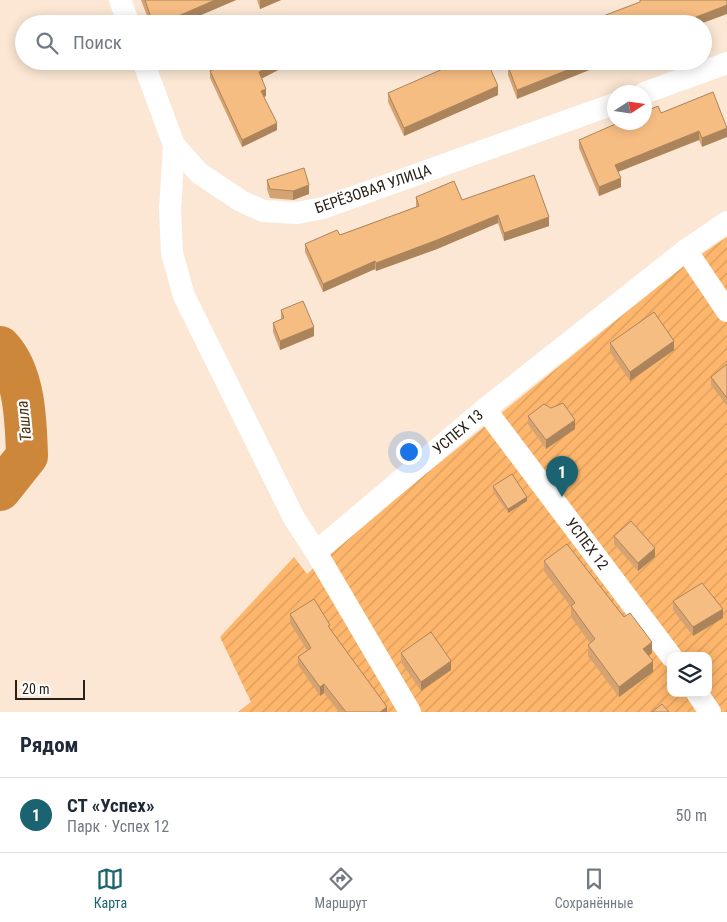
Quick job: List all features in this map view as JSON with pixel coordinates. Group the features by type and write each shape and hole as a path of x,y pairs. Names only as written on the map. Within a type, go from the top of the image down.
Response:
{"street":[{"path":"120,0 126,15"},
{"path":"712,68 727,63"},
{"name":"БЕРЁЗОВАЯ УЛИЦА","path":"146,70 174,144 199,173 241,201 263,211 297,213 323,208 607,107"},
{"path":"652,90 708,70"},
{"path":"174,144 170,209 172,253 184,296 294,518 410,712"},
{"name":"УСПЕХ 13","path":"316,552 485,409 686,250 727,222"},
{"path":"686,250 727,311"},
{"name":"УСПЕХ 12","path":"485,409 668,652"},
{"path":"700,697 710,712"}],"shaded area":[{"path":"727,237 727,712 238,712 251,702 220,637 294,557 307,574 339,544 681,268"}],"building":[{"path":"145,0 215,0 181,15 150,15"},
{"path":"640,0 727,0 727,5 701,15 606,15 640,2"},
{"path":"263,70 259,72 266,89 261,91 277,123 242,140 210,71"},
{"path":"440,70 491,70 498,86 404,128 388,93"},
{"path":"510,70 567,70 517,90"},
{"path":"713,92 727,128 702,138 699,131 615,165 621,178 599,187 579,140 607,128 607,130 652,130 652,109 658,106 661,113"},
{"path":"304,168 309,185 293,191 270,189 267,180"},
{"path":"534,175 549,217 504,233 498,215 376,263 375,261 323,284 305,244 337,230 340,235 419,206 416,197 454,181 462,200"},
{"path":"303,301 314,327 280,341 273,323 284,318 281,310"},
{"path":"654,312 674,341 630,372 610,343"},
{"path":"727,364 727,398 711,377"},
{"path":"563,403 575,420 546,440 528,416 544,404 551,408"},
{"path":"512,474 527,497 508,509 493,486"},
{"path":"631,521 655,548 638,563 614,536"},
{"path":"567,544 624,617 630,613 652,642 643,649 653,661 619,687 588,645 595,639 571,606 575,603 544,561"},
{"path":"702,583 723,609 693,627 673,601"},
{"path":"314,599 330,625 328,626 387,707 380,712 346,712 324,684 320,687 298,657 311,648 290,614"},
{"path":"431,632 451,661 421,682 401,653"},
{"path":"662,704 669,712 652,712"}],"waterway":[{"name":"Ташла","path":"0,347 15,370 19,384 25,413 27,456 0,490"}],"place":[{"name":"СТ «Успех»","path":"562,497"}]}
